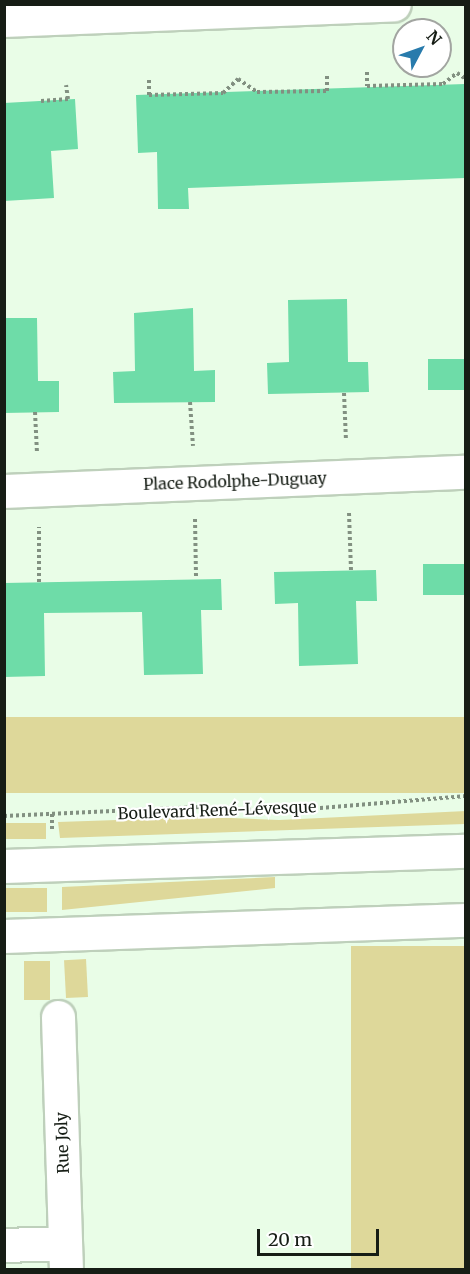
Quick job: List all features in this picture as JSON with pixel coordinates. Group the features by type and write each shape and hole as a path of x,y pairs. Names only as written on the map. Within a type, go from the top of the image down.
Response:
{"street":[{"path":"4,20 394,4"},
{"name":"Place Rodolphe-Duguay","path":"4,491 465,472"},
{"path":"4,866 465,851"},
{"path":"4,936 465,920"},
{"name":"Rue Joly","path":"58,1017 65,1256"},
{"path":"4,1245 65,1256"}],"path":[{"path":"367,72 367,86 443,84 457,73 465,79"},
{"path":"149,80 149,95 223,93 238,79 257,92 327,91 327,74"},
{"path":"41,101 68,99 66,85"},
{"path":"344,393 351,570"},
{"name":"Boulevard René-Lévesque","path":"4,816 200,807 284,811 465,796"}],"shaded area":[{"path":"5,717 465,717 465,793 5,793"},
{"path":"466,811 465,824 60,838 58,822 206,817 279,820"},
{"path":"5,823 46,823 46,839 5,839"},
{"path":"275,877 275,888 62,910 62,887"},
{"path":"5,888 47,888 47,912 5,912"},
{"path":"351,946 465,946 465,1269 351,1269"},
{"path":"86,959 88,997 66,998 64,960"},
{"path":"24,961 50,961 50,1000 24,1000"}],"building":[{"path":"465,84 465,178 188,188 189,209 158,209 157,152 138,153 136,95"},
{"path":"75,99 78,149 51,151 54,198 4,201 4,103"},
{"path":"347,299 348,362 368,362 369,392 268,394 267,363 289,362 288,300"},
{"path":"193,308 194,371 215,370 215,402 114,403 113,372 135,371 134,313"},
{"path":"4,318 37,318 38,381 59,381 59,412 4,413"},
{"path":"428,359 465,359 465,390 428,390"},
{"path":"423,564 465,564 465,595 423,595"},
{"path":"376,570 377,601 356,601 358,664 299,666 298,603 275,604 274,572"},
{"path":"221,579 222,610 201,610 203,674 144,675 142,612 44,613 45,676 4,677 4,583"}]}
